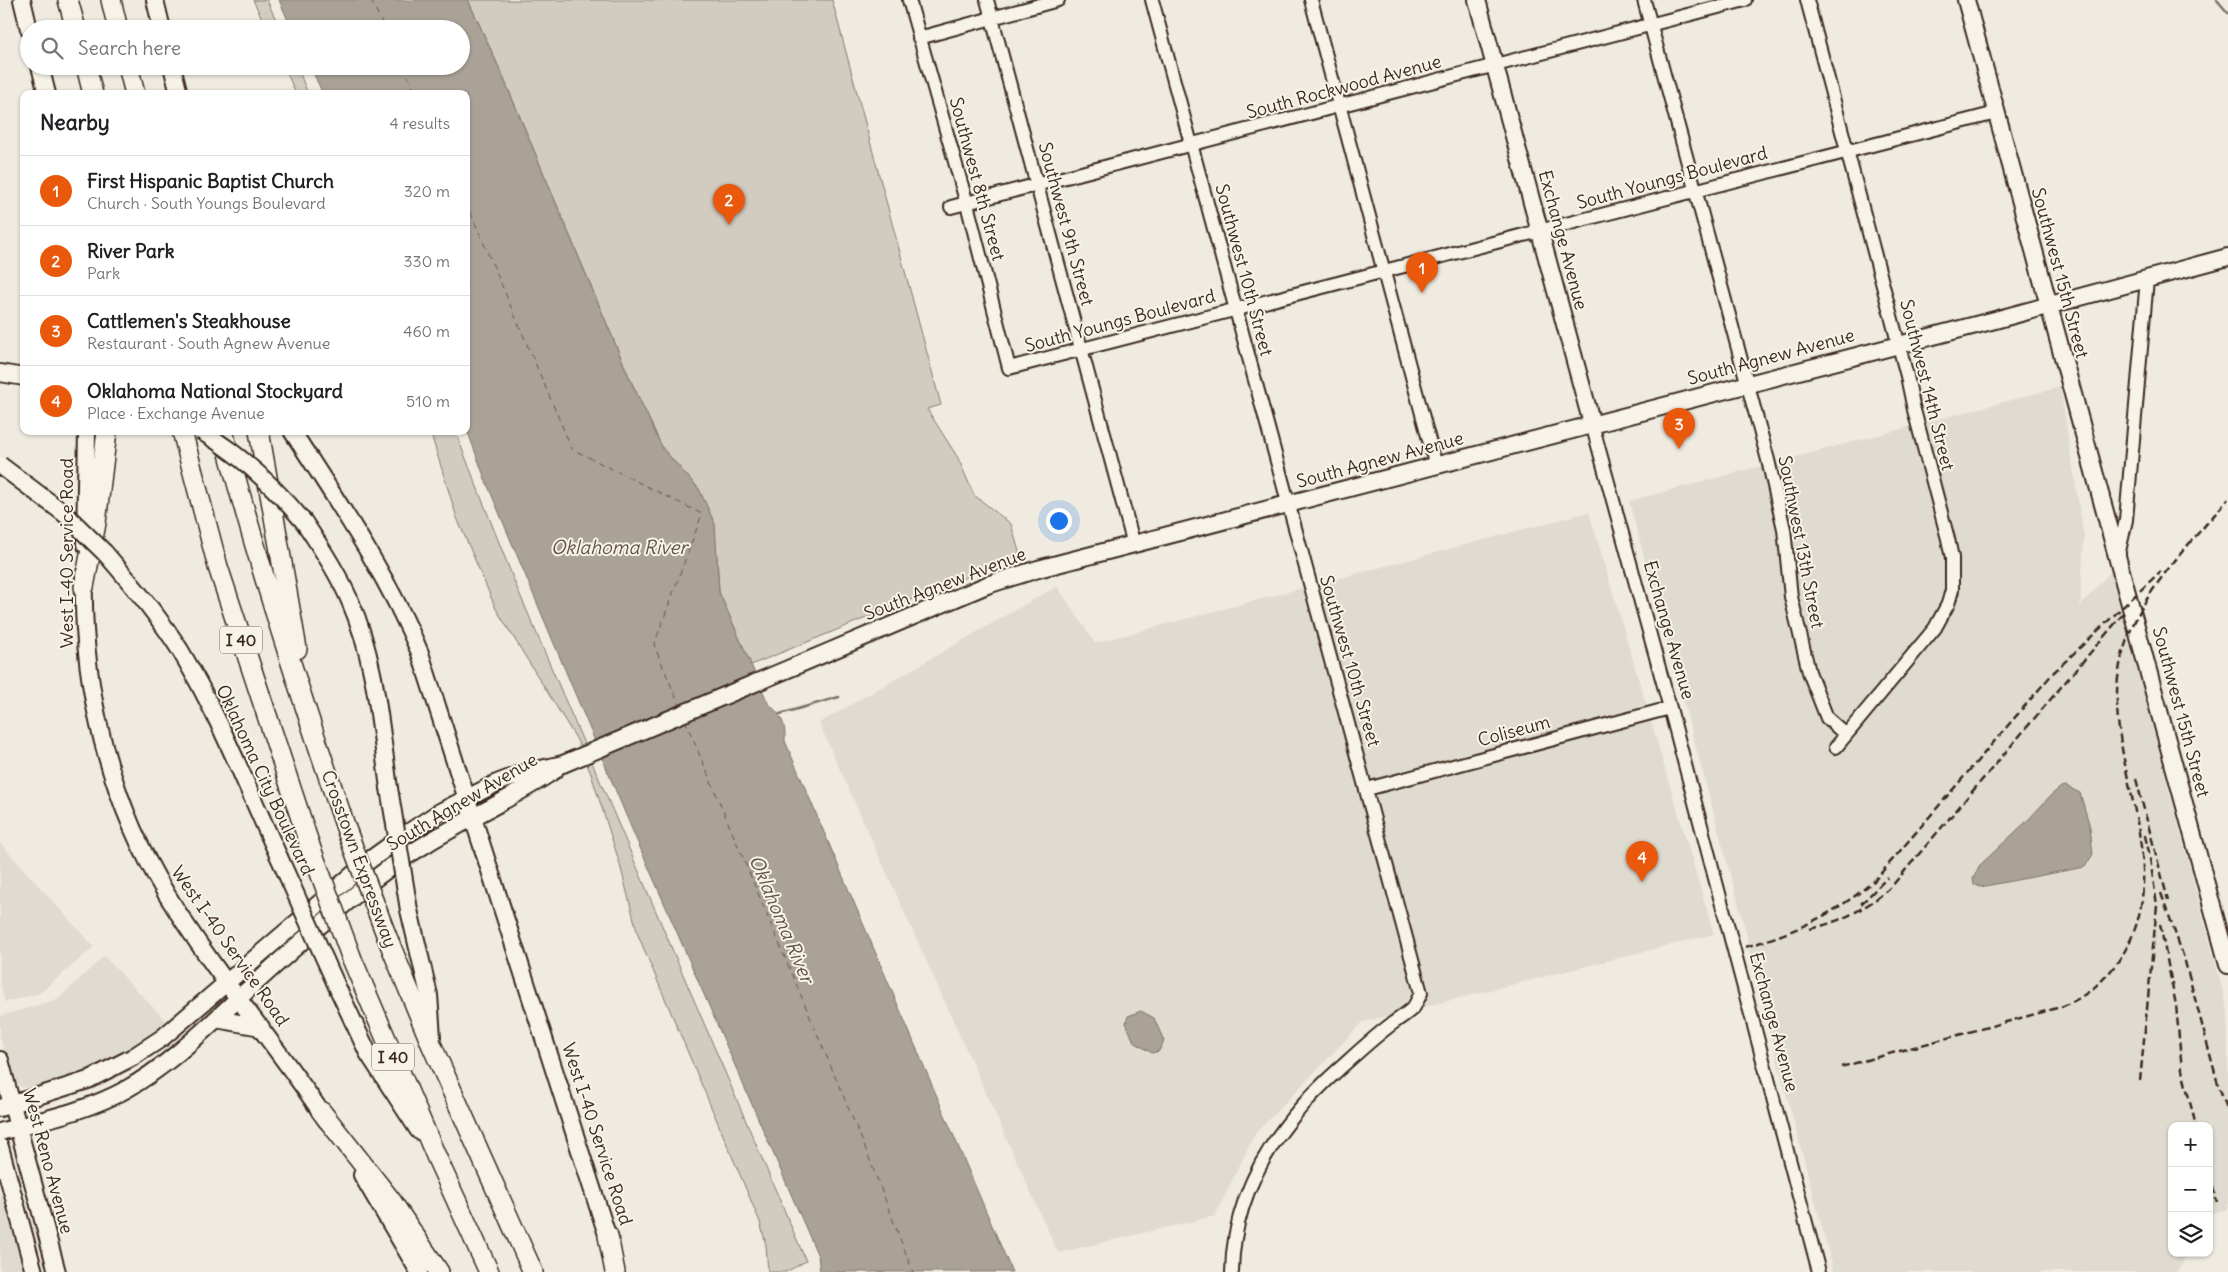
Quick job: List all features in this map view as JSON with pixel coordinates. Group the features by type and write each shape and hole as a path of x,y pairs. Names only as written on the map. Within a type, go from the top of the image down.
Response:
{"highway":[{"path":"68,0 74,20"},
{"path":"111,0 116,20"},
{"path":"88,75 92,90"},
{"path":"130,75 134,90"},
{"path":"84,587 96,523 107,435"},
{"name":"I 40","path":"183,435 218,567 310,846 352,958 436,1156 489,1272"},
{"name":"Crosstown Expressway","path":"224,435 263,577 310,726 348,834 387,937 432,1046 533,1272"},
{"path":"260,435 310,726"},
{"path":"321,1111 390,1199 439,1272"},
{"path":"608,1236 615,1272"}],"main road":[{"path":"22,0 28,20"},
{"path":"155,0 160,20"},
{"name":"Exchange Avenue","path":"1478,0 1592,424"},
{"name":"Southwest 15th Street","path":"1966,0 2228,965"},
{"path":"42,75 46,90"},
{"path":"174,75 178,90"},
{"name":"South Agnew Avenue","path":"0,1132 88,1106 125,1090 147,1076 216,1019 377,877 412,852 474,815 526,780 987,585 1038,569 1747,385 2228,257"},
{"path":"0,372 20,376"},
{"name":"West I-40 Service Road","path":"87,435 84,587 91,685 101,734 116,784 141,845 166,894 321,1111 382,1207 419,1272"},
{"path":"206,435 244,460 274,488 304,522 339,577 359,625 374,683 409,910 429,994 432,1046"},
{"name":"West I-40 Service Road","path":"295,435 368,548 405,617 434,691 620,1272"},
{"name":"Oklahoma City Boulevard","path":"0,465 65,514 105,554 155,613 190,667 368,1053 436,1156"},
{"path":"458,764 476,778 497,783"},
{"name":"South Agnew Avenue","path":"6,1106 88,1080 133,1057 162,1038 370,859 438,813 468,797 497,783 526,780"},
{"path":"216,1019 262,1028"},
{"path":"133,1057 147,1076"},
{"name":"West Reno Avenue","path":"0,1060 6,1106 18,1126 57,1272"},
{"path":"0,1147 34,1272"}],"street":[{"name":"Southwest 8th Street","path":"909,0 967,204 1008,368"},
{"name":"Southwest 9th Street","path":"988,0 1134,545"},
{"path":"919,38 1058,0"},
{"name":"Southwest 10th Street","path":"1152,0 1420,983 1419,1001 1408,1013 1393,1023 1331,1076 1276,1138 1256,1170 1244,1201 1234,1246 1232,1272"},
{"path":"1311,0 1436,466"},
{"name":"Southwest 13th Street","path":"1644,0 1782,521 1791,598 1809,672 1827,718 1846,735"},
{"name":"South Rockwood Avenue","path":"951,207 1745,0"},
{"name":"Southwest 14th Street","path":"1807,0 1899,344 1952,558 1952,590 1948,604 1935,628 1836,747"},
{"name":"South Youngs Boulevard","path":"1008,368 1996,113"},
{"name":"Southwest 15th Street","path":"2118,556 2126,520 2128,476 2147,279"},
{"name":"Exchange Avenue","path":"1592,424 1670,708 1819,1272"},
{"name":"Coliseum","path":"1367,789 1670,708"}],"shaded area":[{"path":"253,0 267,0 276,20 263,20"},
{"path":"468,0 832,0 941,405 927,409 958,458 974,495 1011,524 1020,555 751,665 719,592 717,558 699,489 663,449 630,379 501,72"},
{"path":"288,75 301,75 306,90 294,90"},
{"path":"2060,387 2084,537 2080,606 2111,571 2228,1010 2228,1209 2213,1213 2213,1122 2168,1122 2168,1257 2186,1257 2177,1272 1834,1272 1751,962 1746,932 1629,501"},
{"path":"431,435 457,435 515,583 806,1261 786,1272 768,1272 766,1245 760,1222 638,935 619,861 591,774 577,740 496,609 457,518"},
{"path":"1589,512 1714,934 1363,1022 1255,1134 1215,1216 1058,1253 819,723 1057,586 1095,643"},
{"path":"0,843 94,947 40,993 5,1002 0,983"},
{"path":"104,956 166,1021 140,1043 83,1074 38,1089 20,1087 9,1071 0,1036 0,1016 58,999"},
{"path":"0,1187 21,1262 24,1272 0,1272"}],"water":[{"name":"Oklahoma River","path":"279,0 468,0 501,72 630,379 663,449 699,489 715,524 719,592 768,703 782,720 785,729 785,741 1012,1272 820,1272 818,1256 631,827 485,479 469,435 470,90 321,90 314,75 470,75 470,20 288,20"},
{"path":"2066,786 2080,793 2090,827 2093,854 2085,867 1980,887 1974,884 1973,879 1979,866 2029,819 2051,795 2061,787"},
{"path":"1141,1011 1154,1018 1164,1041 1159,1051 1152,1053 1134,1042 1126,1023 1128,1016"}],"waterway":[{"path":"2217,0 2228,13"},
{"path":"780,714 839,697"}],"ferry route":[{"path":"371,0 381,20"},
{"path":"407,75 414,90"},
{"path":"470,211 572,449 702,514 654,645 680,707"},
{"path":"685,720 866,1150 913,1272"}],"railway":[{"path":"1841,1067 2061,1007 2089,992 2117,963 2123,954 2138,919 2143,884 2141,848 2120,738 2117,701 2120,665 2136,618 2149,596 2179,556 2228,499"},
{"path":"1745,947 1814,921 1861,892 1875,880 2054,672 2161,571"},
{"path":"1810,929 1853,913 1872,902 1891,887 2124,613"},
{"path":"2136,779 2168,900"},
{"path":"2140,1081 2157,905 2144,832"},
{"path":"1861,904 1888,877"},
{"path":"2161,893 2184,958 2218,1084 2228,1111"},
{"path":"2160,924 2176,1005 2182,1070 2195,1122"},
{"path":"2213,1188 2217,1202"}],"place":[{"name":"River Park","path":"729,225"},
{"name":"First Hispanic Baptist Church","path":"1422,293"},
{"name":"Cattlemen's Steakhouse","path":"1679,449"},
{"name":"Oklahoma National Stockyard","path":"1642,882"}]}
